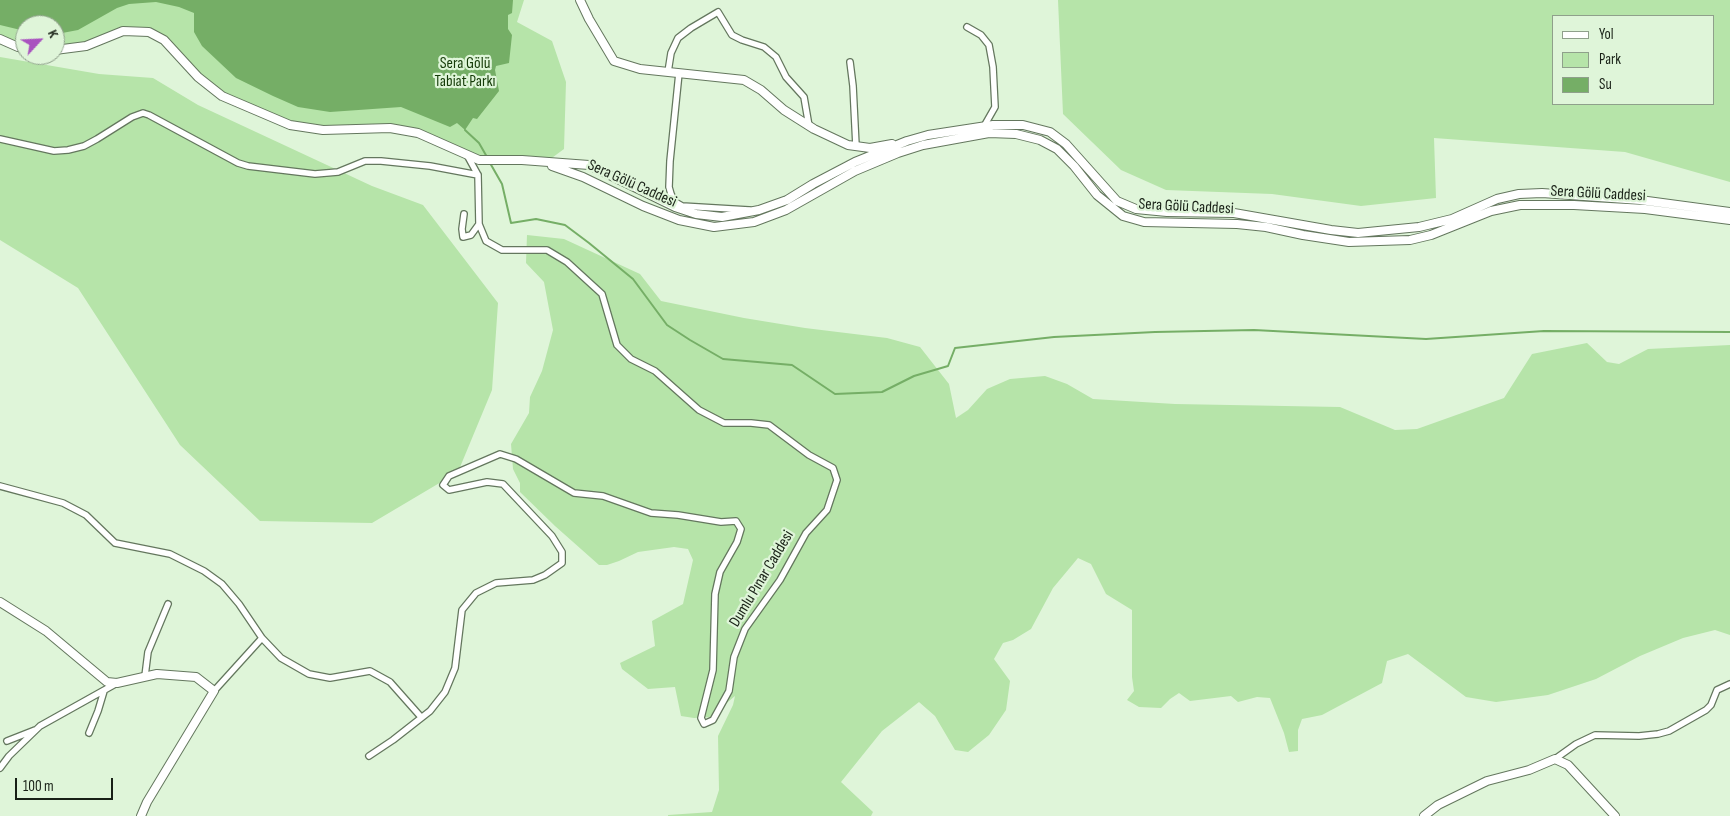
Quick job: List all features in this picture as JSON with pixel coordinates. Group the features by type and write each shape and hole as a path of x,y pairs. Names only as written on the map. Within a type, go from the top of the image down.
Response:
{"main road":[{"path":"580,0 614,61 640,69 744,80 761,90 784,110 809,126 848,144 870,148 908,141 924,145"},
{"name":"Sera Gölü Caddesi","path":"65,49 86,46 123,31 149,32 164,40 198,77 222,96 290,125 322,130 390,128 418,133 467,156 480,160 522,160 589,165 675,207 696,214 722,217 759,210 787,200 856,162 908,141 928,135 984,126 1023,125 1050,132 1066,144 1117,200 1136,209 1167,212 1234,213 1358,233 1420,227 1452,219 1497,199 1519,194 1542,193 1640,200 1730,212"},
{"path":"0,39 15,46"},
{"name":"Sera Gölü Caddesi","path":"545,163 583,177 643,206 679,220 714,227 754,222 786,210 855,171 898,153 924,145 989,133 1016,134 1040,140 1057,149 1074,166 1097,195 1123,216 1144,222 1238,224 1266,227 1349,242 1410,240 1431,235 1491,211 1520,205 1567,205 1645,209 1730,220"},
{"path":"0,602 46,631 107,682 117,683 157,674 196,678 214,691 147,802 141,816"},
{"path":"1424,816 1438,805 1487,781 1529,770 1555,759 1568,765 1615,816"}],"street":[{"path":"668,72 671,53 678,38 718,12 732,34 742,40 764,47 776,58 786,77 804,97 809,126"},
{"path":"967,27 981,35 989,45 993,67 995,107 978,136"},
{"path":"850,62 856,146"},
{"path":"679,73 669,187 675,202 682,206 786,210"},
{"path":"0,139 54,151 68,150 84,146 132,117 143,114 149,115 238,163 248,166 315,174 338,172 365,161 381,161 430,166 478,174"},
{"path":"464,214 463,236 471,235 479,224 478,174 467,156"},
{"name":"Dumlu Pınar Caddesi","path":"369,756 430,711 445,692 455,668 462,610 476,593 496,583 533,580 545,575 562,563 562,552 552,536 503,484 487,482 449,490 443,485 449,476 500,454 516,459 574,493 603,496 651,513 721,522 736,521 741,529 737,542 720,572 715,594 713,670 701,718 704,724 713,720 729,691 734,657 745,629 780,580 806,533 827,510 837,480 833,468 809,455 769,425 724,423 699,410 655,371 632,359 618,345 602,294 567,262 546,250 502,250 486,241 479,224"},
{"path":"0,486 63,503 86,516 115,542 170,554 204,571 222,584 239,604 262,638 282,658 309,674 330,678 370,671 390,682 420,717"},
{"path":"145,676 148,652 168,604"},
{"path":"214,691 262,638"},
{"path":"7,741 37,730 117,683"},
{"path":"1555,759 1576,744 1596,735 1639,736 1658,734 1669,730 1706,710 1711,705 1717,690 1730,684"},
{"path":"89,733 104,691"},
{"path":"0,768 9,756 37,730"}],"green space":[{"name":"Sera Gölü Tabiat Parkı","path":"0,0 524,0 517,22 552,41 566,82 564,149 545,163 479,160 444,144 390,128 323,130 290,125 222,96 164,40 149,32 123,31 86,46 65,49 65,15 15,15 15,44 0,39"},
{"path":"1058,0 1730,0 1730,182 1625,152 1434,138 1436,198 1361,206 1272,194 1166,190 1121,170 1063,114"},
{"path":"0,57 15,60 15,65 47,65 99,74 153,78 198,105 372,186 423,205 498,303 492,390 458,472 372,523 260,521 180,445 78,288 0,240"},
{"path":"527,235 564,239 640,274 661,301 805,328 887,338 920,347 949,384 956,418 968,410 987,389 1010,379 1045,376 1067,384 1093,399 1175,404 1340,407 1395,430 1417,429 1504,398 1532,354 1587,343 1607,362 1619,364 1648,349 1730,345 1730,635 1715,630 1683,638 1640,656 1596,679 1548,695 1496,702 1466,697 1408,654 1387,661 1382,683 1322,715 1302,719 1298,730 1298,751 1289,752 1284,733 1270,698 1257,697 1238,702 1231,696 1190,701 1179,693 1161,708 1139,707 1127,700 1134,691 1132,677 1132,610 1106,594 1091,564 1078,558 1053,588 1031,629 1013,640 1003,643 994,659 1010,681 1006,710 989,735 968,752 955,750 935,716 919,702 882,731 841,782 873,812 871,816 668,816 712,812 719,790 718,736 733,705 735,696 710,717 694,718 681,716 675,687 648,689 622,669 620,663 655,646 652,621 683,604 693,560 688,549 674,547 638,552 607,565 599,565 520,492 520,483 513,469 511,444 529,413 530,397 542,371 553,330 544,282 526,263"}],"water":[{"name":"Sera Gölü Tabiat Parkı","path":"0,0 513,0 512,13 508,15 508,29 512,35 509,63 496,66 495,70 499,91 477,119 473,118 465,130 457,123 450,127 401,107 330,112 298,107 236,78 202,46 194,32 194,13 179,7 156,2 129,4 117,8 78,30 65,32 65,15 15,15 15,29 0,25"}],"waterway":[{"path":"465,130 479,143 487,157"},
{"path":"490,163 502,184 511,223 536,219 565,225 633,279 667,325 690,340 723,359 792,365 835,394 882,392 914,376 948,366 955,348 1054,337 1254,330 1426,339 1544,331 1730,332"}]}
